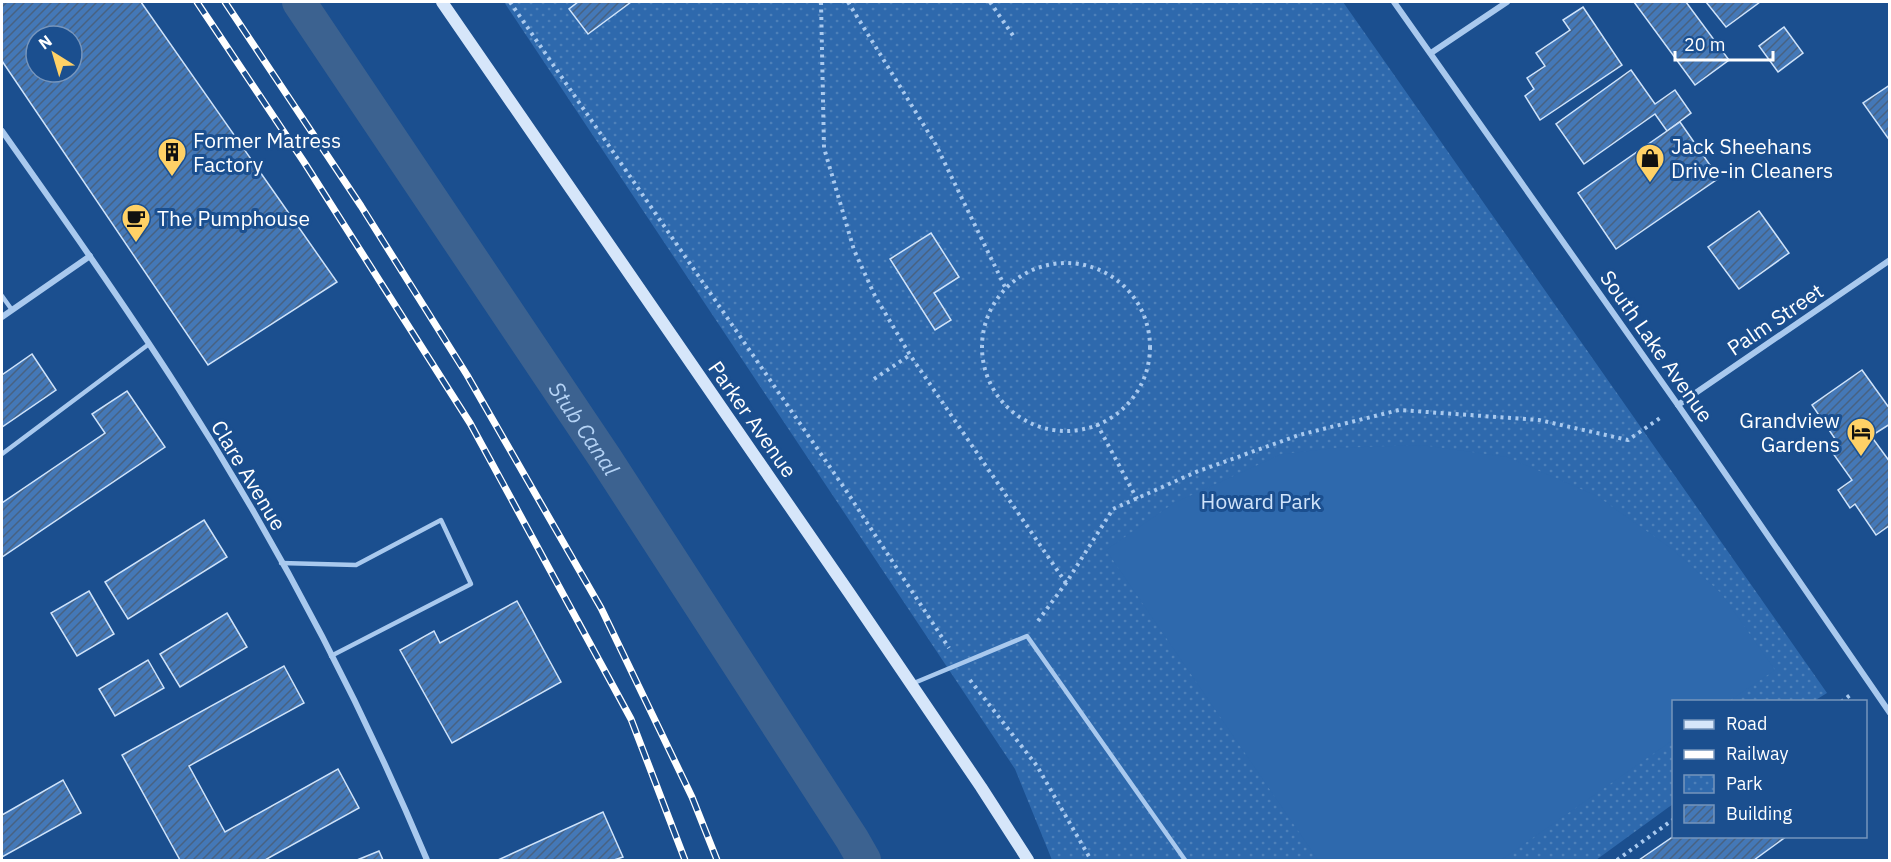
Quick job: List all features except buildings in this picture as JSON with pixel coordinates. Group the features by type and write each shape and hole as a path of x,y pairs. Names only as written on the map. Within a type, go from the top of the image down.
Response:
{"street":[{"name":"Parker Avenue","path":"442,2 912,684 1028,861"},
{"name":"South Lake Avenue","path":"1394,2 1678,405 1889,713"},
{"path":"1431,53 1507,2"},
{"name":"Clare Avenue","path":"2,131 90,256 213,445 331,656 405,808 428,861"},
{"path":"2,317 90,256"},
{"name":"Palm Street","path":"1678,405 1890,260"}],"lane":[{"path":"2,296 12,310"},
{"path":"2,454 149,344"},
{"path":"281,563 356,565 441,520 471,584 331,656"},
{"path":"912,684 1027,636 1185,861"}],"path":[{"path":"510,2 845,489 978,692 1037,766 1091,861"},
{"path":"821,2 824,148 854,250 874,296 910,355 1066,583"},
{"path":"848,2 936,146 1006,289"},
{"path":"990,2 1014,37"},
{"path":"1076,263 1108,274 1118,280 1134,296 1148,326 1150,349 1146,371 1134,395 1124,408 1097,424 1066,431 1050,429 1021,418 998,396 985,368 982,336 993,306 1006,289 1022,275 1043,266 1076,263"},
{"path":"874,380 910,355"},
{"path":"1027,636 1066,583 1113,509 1196,472 1299,435 1399,410 1539,420 1628,440 1678,405"},
{"path":"1097,424 1137,499"},
{"path":"1617,861 1672,820"}],"green space":[{"name":"Howard Park","path":"504,2 1343,2 1827,693 1816,700 1672,700 1672,805 1596,860 1052,860 1015,769"},
{"path":"1421,445 1507,457 1597,496 1672,549 1721,593 1775,670 1730,700 1672,700 1672,741 1501,860 1318,860 1106,550 1174,503 1282,454 1336,448"}],"waterway":[{"name":"Stub Canal","path":"299,2 605,458 864,860"}],"railway":[{"path":"197,2 304,162 470,423 631,719 685,860"},
{"path":"225,2 361,206 467,375 601,608 692,797 717,860"}],"place":[{"name":"Former Matress Factory","path":"172,178"},
{"name":"Jack Sheehans Drive-in Cleaners","path":"1650,184"},
{"name":"The Pumphouse","path":"136,244"},
{"name":"Grandview Gardens","path":"1861,458"}]}
